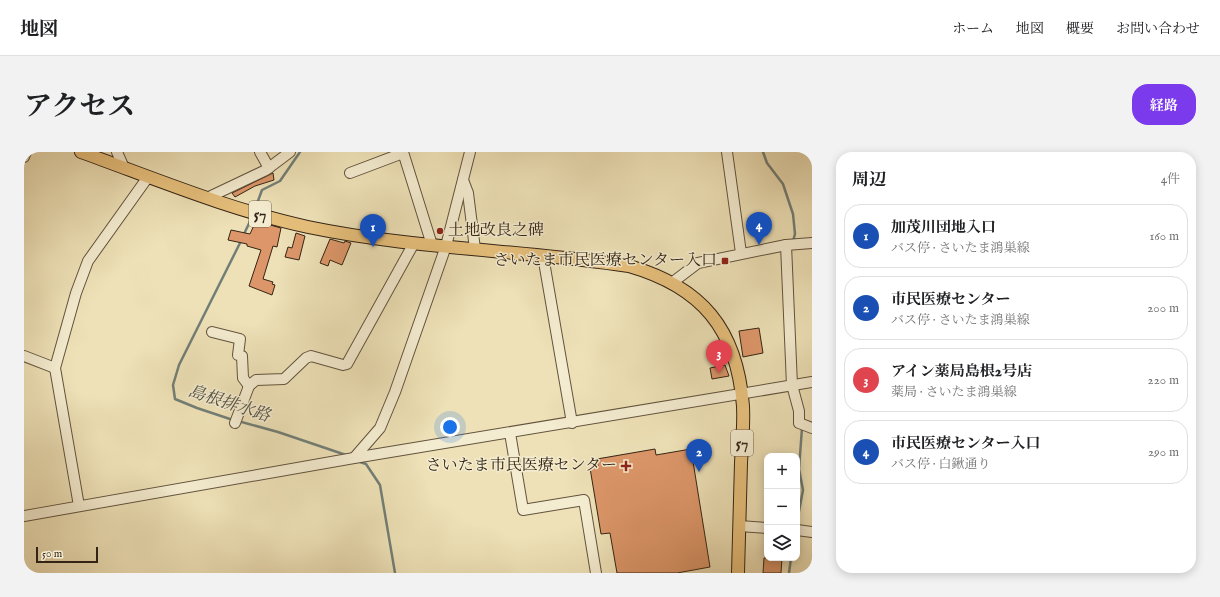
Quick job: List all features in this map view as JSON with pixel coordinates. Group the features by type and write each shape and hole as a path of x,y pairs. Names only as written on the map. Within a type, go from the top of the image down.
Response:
{"main road":[{"name":"57","path":"81,152 207,198 307,227 371,238 629,266 673,282 700,301 716,322 732,352 741,394 743,416 738,573"}],"street":[{"path":"24,157 26,152"},
{"path":"117,152 124,168"},
{"path":"260,152 269,168"},
{"path":"207,198 269,168 290,152"},
{"path":"350,173 403,152 432,245"},
{"path":"354,458 380,428 395,392 446,246 470,152"},
{"path":"727,152 741,254"},
{"path":"79,506 55,368 76,293 88,261 148,177"},
{"path":"463,180 468,193 475,249"},
{"path":"235,423 249,386 256,380 284,378 306,358 311,356 343,365 347,364 414,243"},
{"path":"673,282 698,263 790,244 812,243"},
{"path":"790,244 792,385 799,411 799,423 812,428"},
{"path":"543,256 572,423"},
{"path":"212,332 240,339 238,355 242,356 243,378 249,386"},
{"path":"24,356 55,368"},
{"path":"24,516 354,458 812,382"},
{"path":"510,432 523,510 584,500 596,573"},
{"path":"739,526 764,528"},
{"path":"800,530 812,532"}],"building":[{"path":"273,173 274,180 255,186 235,197 232,193"},
{"path":"256,221 281,228 277,247 273,246 263,279 273,282 272,284 275,285 272,295 249,286 261,250 247,246 247,244 228,240 231,230 250,234"},
{"path":"296,233 305,236 299,260 285,257 288,247 292,248"},
{"path":"330,239 344,243 345,241 351,243 342,265 330,260 328,266 320,263"},
{"path":"759,328 763,353 743,357 739,331"},
{"path":"725,365 729,376 712,379 710,368"},
{"path":"655,449 656,455 691,449 710,567 677,573 617,573 610,533 601,534 590,468 598,466 597,459"},
{"path":"764,558 764,561 782,561 781,573 763,573"}],"waterway":[{"name":"島根排水路","path":"255,209 262,190 280,181 300,152"},
{"path":"763,152 767,163 783,184 793,214 795,234 793,241"},
{"name":"島根排水路","path":"244,234 253,215"},
{"name":"島根排水路","path":"233,420 175,399 173,385 179,365 241,241"},
{"name":"島根排水路","path":"238,421 278,432 346,455"},
{"path":"800,506 803,490 799,469 802,428"},
{"name":"島根排水路","path":"357,461 366,464 380,485 395,573"},
{"path":"789,573 791,561"}],"place":[{"name":"土地改良之碑","path":"440,231"},
{"name":"市民医療センター入口","path":"759,245"},
{"name":"加茂川団地入口","path":"373,247"},
{"name":"さいたま市民医療センター入口","path":"725,261"},
{"name":"アイン薬局島根2号店","path":"719,373"},
{"name":"さいたま市民医療センター","path":"626,466"},
{"name":"市民医療センター","path":"699,472"}]}
